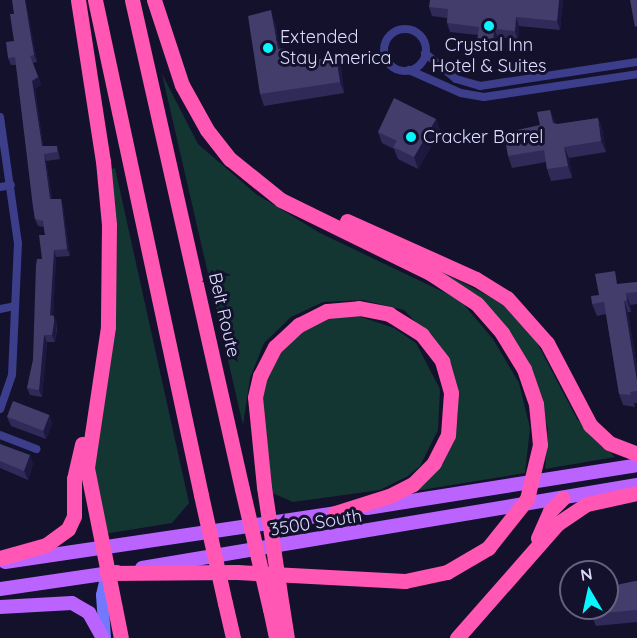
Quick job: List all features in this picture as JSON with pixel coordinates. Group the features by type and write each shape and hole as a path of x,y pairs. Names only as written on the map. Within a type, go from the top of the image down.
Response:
{"highway":[{"path":"78,0 103,161 109,225 108,327 91,425 88,481 121,638"},
{"path":"95,0 233,638"},
{"name":"Belt Route","path":"132,0 242,489 276,608 276,638"},
{"path":"107,573 237,572 405,581 447,572 488,548 527,499 540,446 528,380 511,346 486,313 430,273 263,188 219,146 187,96 172,63 154,0"},
{"path":"187,96 228,147 270,183 476,279 507,298 547,343 590,425 609,443 637,454"},
{"path":"287,638 276,608 255,397 264,365 275,347 299,325 327,311 358,308 389,314 422,335 442,361 451,393 448,435 434,463 413,484 388,496 335,513"},
{"path":"0,558 46,545 68,529 74,516 78,458 91,425"},
{"path":"457,638 557,524 582,507 600,499 637,492"},
{"path":"528,556 549,511 563,498"}],"main road":[{"name":"3500 South","path":"0,563 637,465"},
{"name":"3500 South","path":"0,589 637,485"},
{"path":"0,606 72,603 89,613 104,638"}],"street":[{"path":"409,70 419,65 425,53 423,41 415,32 398,31 388,37 384,48 386,60 395,69 409,70 461,93 484,97 637,74"},
{"path":"425,53 456,79 480,86 637,62"},
{"path":"0,117 18,232 11,382 0,410"},
{"path":"0,187 11,185"},
{"path":"0,309 15,306"},
{"path":"0,435 36,449"},
{"path":"104,638 102,596 107,573"}],"green space":[{"path":"162,74 198,144 256,194 320,233 460,300 493,339 519,383 530,428 525,473 415,491 446,455 458,414 453,376 436,343 404,310 363,300 323,302 291,317 264,343 250,378 243,425"},
{"path":"115,168 189,503 172,523 104,534 91,455 98,410 110,170"},
{"path":"436,269 508,306 535,339 577,419 615,457 545,469 548,429 540,396 525,360"},
{"path":"352,314 394,328 416,343 440,389 438,430 420,466 408,476 380,490 293,502 270,492 259,411 263,375 278,349 295,334 327,319"}],"building":[{"path":"12,0 25,0 34,55 30,56 38,77 32,81 42,146 57,146 57,152 44,154 50,199 61,199 67,249 54,250 50,315 54,316 54,323 52,335 44,335 39,390 27,388 33,360 36,265 37,259 42,259 39,235 45,235 43,221 35,219 15,57 8,58 6,42 14,41 10,14 14,14"},
{"name":"Crystal Inn Hotel & Suites","path":"430,0 559,0 557,21 516,17 515,31 494,29 493,44 477,42 479,27 447,23 448,9 429,7"},
{"path":"630,0 637,0 637,26 635,27"},
{"name":"Extended Stay America","path":"271,10 278,49 286,48 289,64 336,57 340,82 260,94 248,16"},
{"name":"Cracker Barrel","path":"394,98 436,119 414,157 393,147 397,141 378,132"},
{"path":"550,110 553,123 558,124 598,118 601,141 564,147 568,166 547,169 544,150 508,156 504,133 540,125 537,112"},
{"path":"615,271 617,284 637,282 637,292 626,293 627,300 624,301 637,382 637,391 630,392 631,395 619,394 604,302 592,304 591,296 599,295 595,274"},
{"path":"13,401 49,415 43,431 7,417"},
{"path":"0,444 30,455 24,471 0,461"},
{"path":"637,581 637,610 619,612 619,585"}],"place":[{"name":"Crystal Inn Hotel & Suites","path":"489,26"},
{"name":"Extended Stay America","path":"268,48"},
{"name":"Cracker Barrel","path":"411,137"}]}
